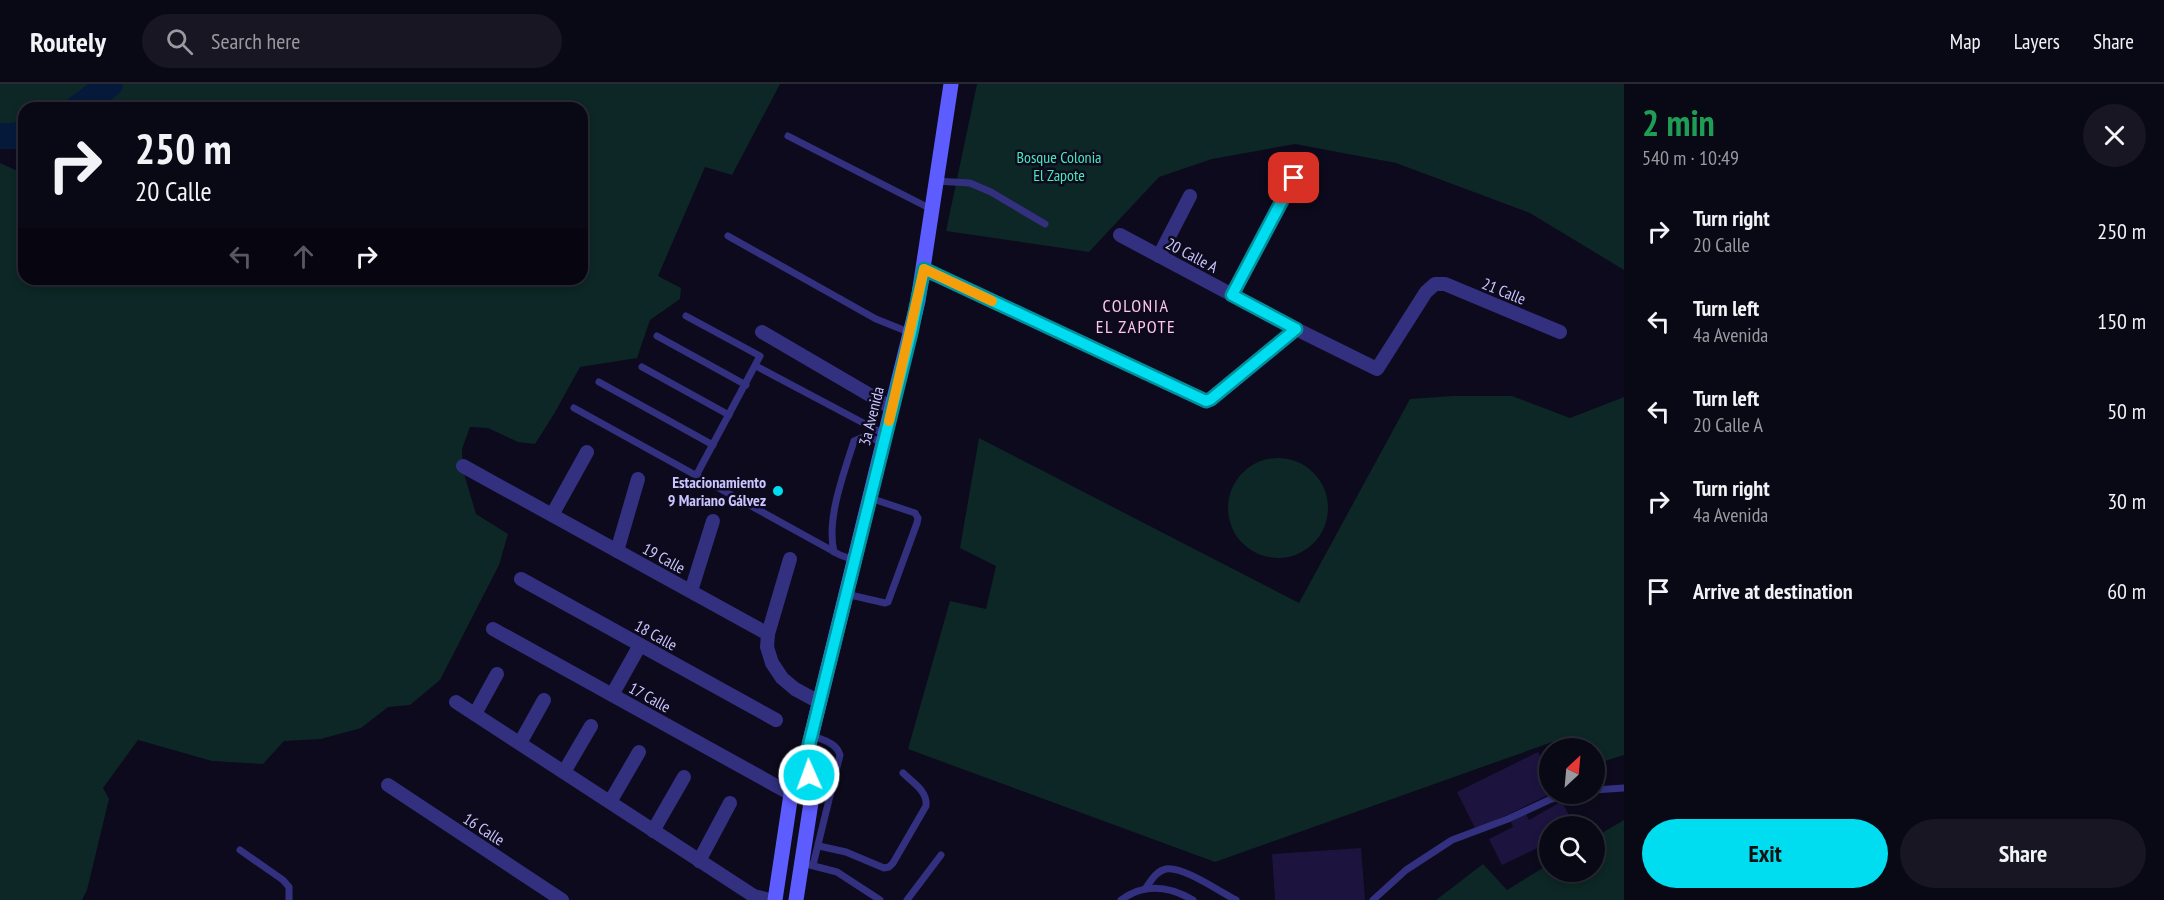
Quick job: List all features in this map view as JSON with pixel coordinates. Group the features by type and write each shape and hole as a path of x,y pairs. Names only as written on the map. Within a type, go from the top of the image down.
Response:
{"street":[{"name":"3a Avenida","path":"776,900 791,794 807,753 911,333 924,269 931,208 951,84"},
{"path":"1232,295 1294,178"},
{"path":"1159,256 1190,196"},
{"name":"20 Calle A","path":"1120,235 1296,329 1377,369"},
{"path":"924,269 1206,401 1296,329"},
{"name":"21 Calle","path":"1377,369 1426,292 1435,284 1445,284 1560,332"},
{"path":"762,332 892,408"},
{"path":"552,515 587,452"},
{"name":"19 Calle","path":"464,466 768,634"},
{"path":"617,551 638,479"},
{"path":"691,591 713,521"},
{"path":"790,559 768,634 769,654 778,674 791,686 819,702"},
{"name":"18 Calle","path":"521,579 776,720"},
{"name":"17 Calle","path":"493,629 791,794"},
{"path":"612,695 640,645"},
{"path":"475,714 497,674"},
{"path":"520,743 544,700"},
{"path":"456,702 754,896 770,900"},
{"path":"564,772 591,726"},
{"path":"610,802 639,752"},
{"name":"3a Avenida","path":"796,900 807,864 812,796 807,753"},
{"path":"653,831 684,777"},
{"name":"16 Calle","path":"388,785 562,900"},
{"path":"699,861 730,803"}],"lane":[{"path":"788,136 931,208"},
{"path":"936,181 970,183 991,192 1045,224"},
{"path":"728,236 876,319 911,333"},
{"path":"686,316 759,355 756,366 697,474"},
{"path":"657,336 746,385"},
{"path":"756,366 885,439"},
{"path":"642,367 729,415"},
{"path":"599,382 713,445"},
{"path":"574,408 697,474 834,552 854,560"},
{"path":"834,552 831,538 835,511 854,441 866,436 885,439"},
{"path":"846,594 888,602 917,523 918,518 915,513 870,498"},
{"path":"811,735 833,744 838,748 840,755 819,846 807,864 837,872 880,900"},
{"path":"819,846 846,852 884,868 889,867 926,806 927,800 924,793 903,773"},
{"path":"1605,789 1624,788"},
{"path":"1373,900 1406,870 1452,840 1540,804"},
{"path":"240,850 283,880 289,887 289,900"},
{"path":"907,900 941,855"},
{"path":"1145,889 1155,875 1165,869 1178,869 1236,900"},
{"path":"1121,900 1134,892 1163,888 1173,890 1193,900"}],"green space":[{"path":"0,84 88,84 81,102 18,102 18,148 0,137"},
{"path":"99,84 780,84 732,175 705,167 658,276 681,288 680,299 650,320 637,358 580,367 535,444 518,442 488,428 470,427 462,449 463,470 476,514 508,534 499,565 440,680 410,705 388,707 361,728 321,739 284,741 263,764 212,761 138,740 103,788 109,799 87,890 82,900 0,900 0,163 18,171 18,285 588,285 588,102 94,102"},
{"name":"Bosque Colonia El Zapote","path":"977,84 1624,84 1624,270 1530,213 1396,163 1295,144 1212,159 1159,177 1089,252 946,231"},
{"path":"1512,396 1570,418 1624,397 1624,755 1605,761 1605,738 1539,738 1539,747 1215,862 908,749 950,601 986,609 996,566 960,548 979,438 1299,603 1410,399"},
{"path":"1278,458 1297,462 1313,473 1324,489 1328,508 1324,527 1313,543 1297,554 1278,558 1259,554 1243,543 1232,527 1228,508 1232,489 1243,473 1259,462"},
{"path":"1624,820 1624,900 1436,900 1483,864 1507,890 1539,870 1539,882 1605,882 1605,831"}],"building":[{"path":"1538,752 1539,754 1539,799 1476,830 1457,792"},
{"path":"1557,804 1563,804 1569,816 1539,816 1539,847 1502,865 1489,839 1513,827 1511,822 1526,814 1529,820"},
{"path":"1361,848 1365,900 1275,900 1272,854"}],"waterway":[{"path":"86,102 110,84"},
{"path":"0,136 18,135"}],"slow traffic":[{"path":"889,421 924,269 992,301"}],"place":[{"name":"Estacionamiento 9 Mariano Gálvez","path":"778,491"}],"district":[{"name":"COLONIA EL ZAPOTE","path":"1136,315"}],"route":[{"path":"809,775 807,753 911,333 924,269 1206,401 1296,329 1232,295 1294,178"}]}
